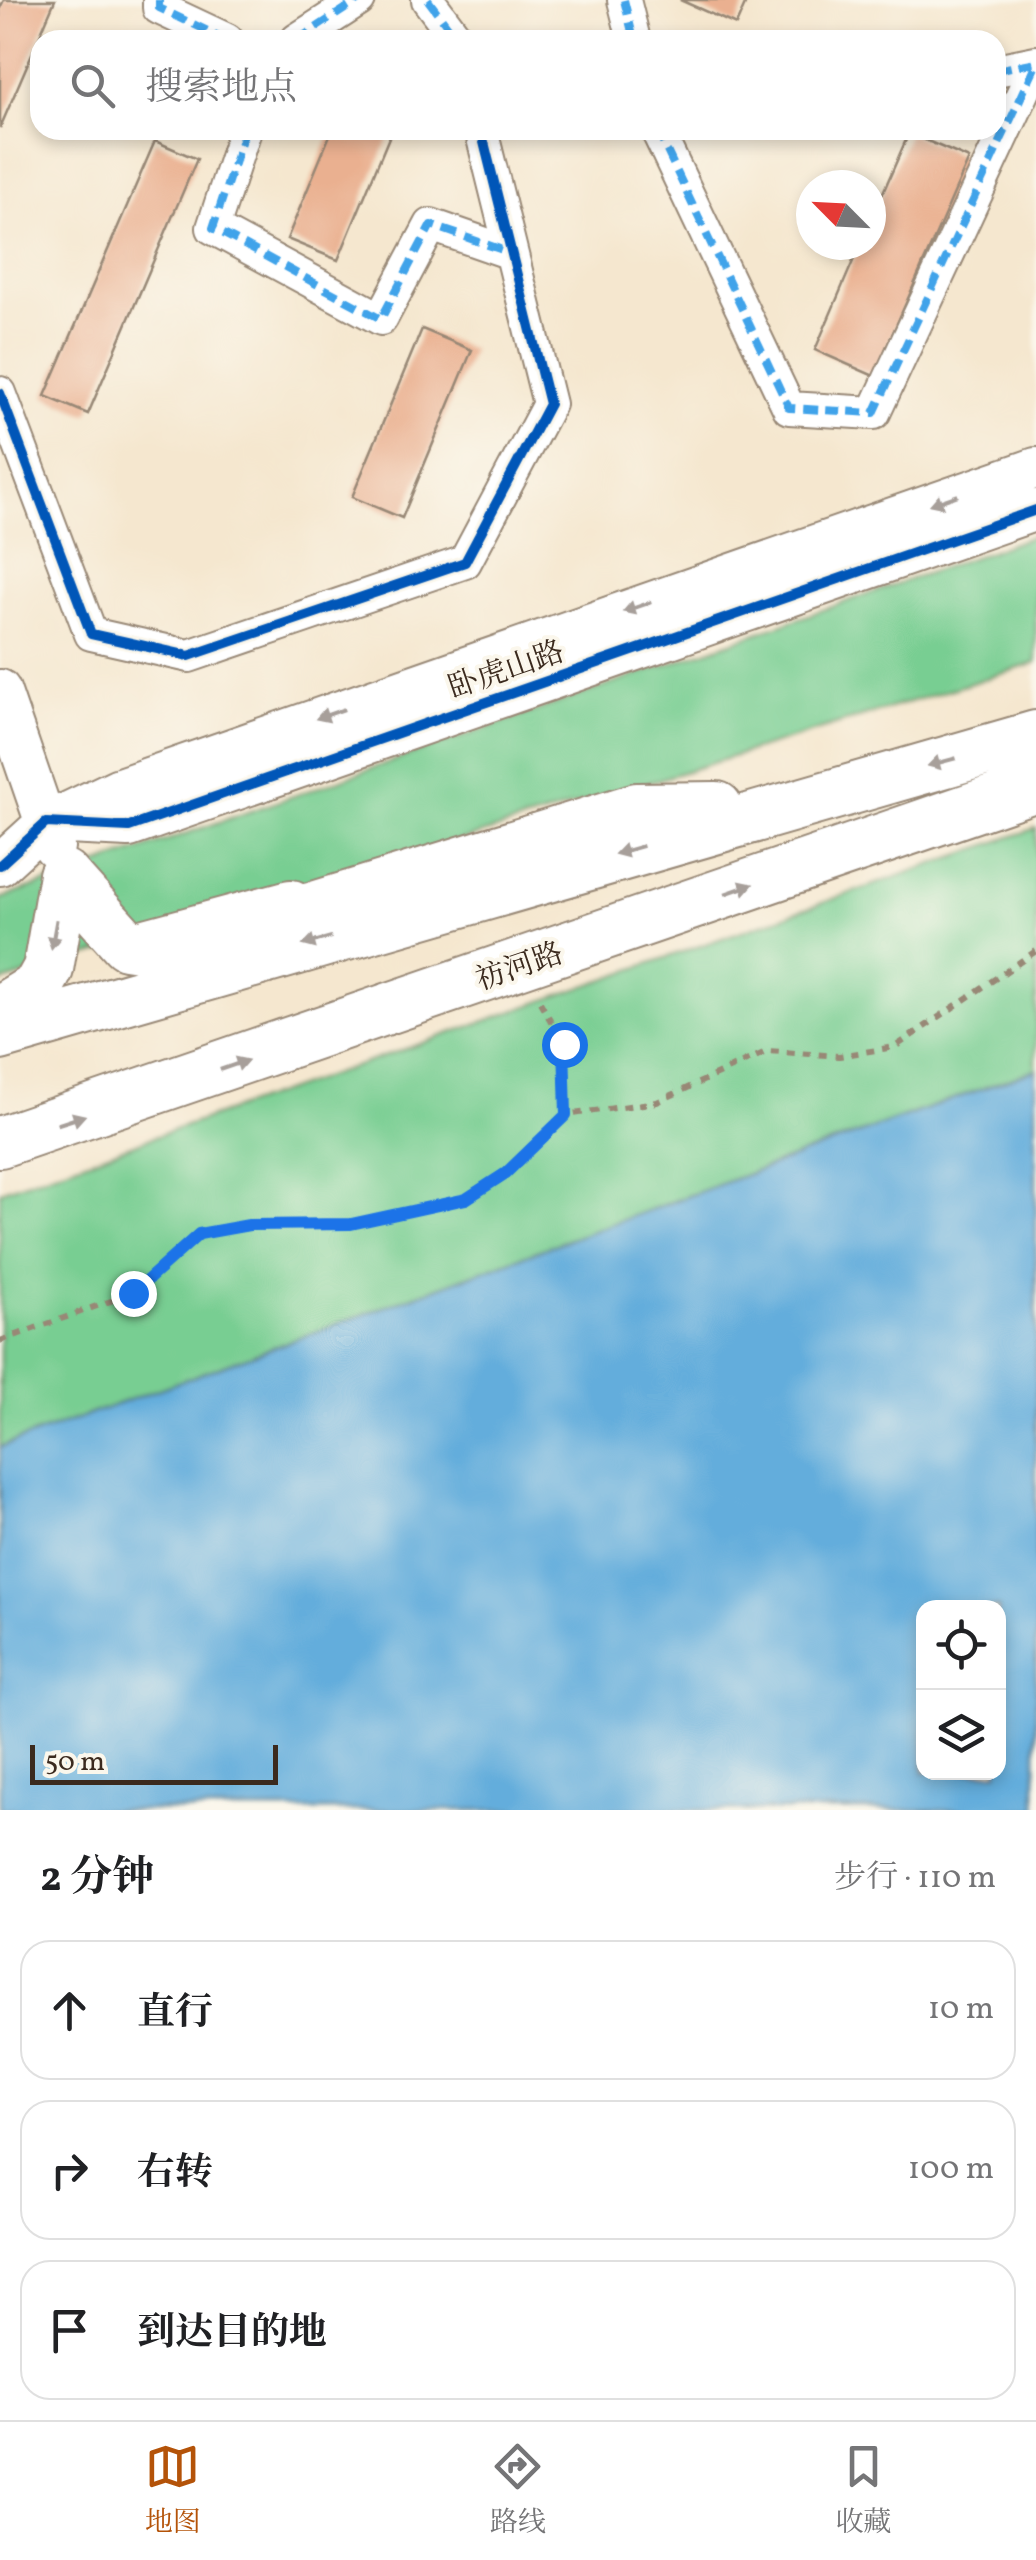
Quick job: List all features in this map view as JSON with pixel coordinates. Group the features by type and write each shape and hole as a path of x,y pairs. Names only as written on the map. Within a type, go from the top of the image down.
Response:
{"main road":[{"path":"0,1036 782,806 1036,736"},
{"name":"祊河路","path":"0,1142 1036,786"},
{"path":"64,875 126,944 140,946 637,808 782,806"},
{"path":"0,1012 104,973 479,854"},
{"path":"0,1012 38,987 48,968 64,875"}],"street":[{"path":"159,0 159,8 206,30"},
{"path":"313,30 360,0"},
{"path":"428,0 450,30"},
{"path":"624,0 632,30"},
{"path":"1006,68 1036,64"},
{"path":"1006,129 1036,64"},
{"path":"242,140 214,228 381,319 431,224 511,253"},
{"path":"0,393 91,634 189,656 465,562 548,404 483,140"},
{"path":"672,140 789,408 874,414 1001,140"},
{"name":"卧虎山路","path":"0,865 46,823 117,789 1036,468"},
{"name":"卧虎山路","path":"0,832 46,823 129,826 1036,510"},
{"path":"0,690 64,875"}],"path":[{"path":"0,1340 133,1293 199,1234 249,1225 351,1224 466,1199 506,1173 566,1115 657,1102 768,1051 839,1056 895,1047 1036,951"},
{"path":"540,1002 564,1044 566,1115"}],"green space":[{"path":"1036,535 1036,663 0,983 0,899"},
{"path":"1036,828 1036,1069 0,1447 0,1191"}],"water":[{"path":"1036,1069 1036,1810 0,1810 0,1447"}],"building":[{"path":"4,0 55,0 42,30 30,30 30,58 0,128 0,8"},
{"path":"680,0 747,0 736,25"},
{"path":"328,140 388,140 338,260 287,239"},
{"path":"906,140 925,140 969,159 874,376 815,350 854,260 886,260 886,186"},
{"path":"155,141 197,159 88,414 45,396"},
{"path":"422,329 472,350 402,518 352,497"}],"marked path":[{"path":"159,0 159,8 206,30"},
{"path":"312,30 359,0"},
{"path":"428,0 450,30"},
{"path":"624,0 632,30"},
{"path":"1006,68 1036,62"},
{"path":"1006,129 1036,65"},
{"path":"242,140 213,228 381,319 431,225 511,253"},
{"path":"662,140 789,408 874,413 1001,140"}],"cycle path":[{"path":"0,393 91,634 189,656 465,562 549,404 483,140"},
{"path":"0,865 46,823 129,827 1036,510"}],"route":[{"path":"133,1293 199,1234 249,1225 351,1224 466,1199 506,1173 566,1115 564,1044"}]}
